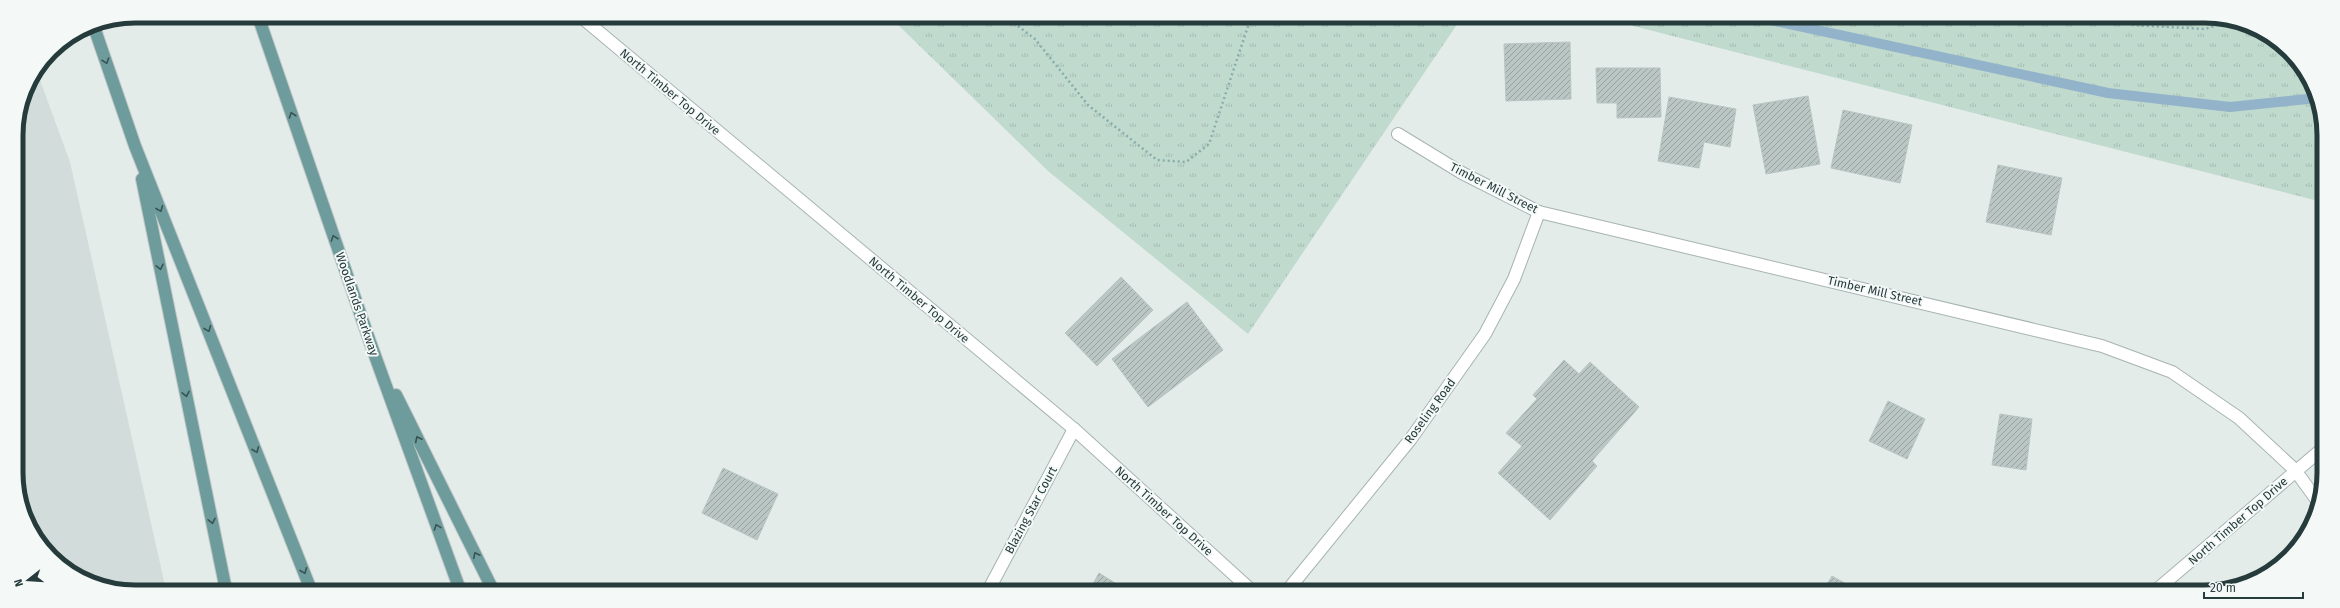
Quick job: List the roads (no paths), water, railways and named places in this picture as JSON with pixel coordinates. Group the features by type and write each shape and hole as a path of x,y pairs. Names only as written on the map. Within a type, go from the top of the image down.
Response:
{"main road":[{"name":"Woodlands Parkway","path":"260,23 370,342 458,585"},
{"path":"96,30 135,146 309,585"},
{"path":"135,146 225,585"},
{"path":"370,342 491,585"}],"street":[{"name":"North Timber Top Drive","path":"588,23 1074,429 1245,585"},
{"name":"Timber Mill Street","path":"1398,134 1462,173 1540,212 2102,346 2172,372 2238,418 2295,470 2314,497"},
{"name":"Roseling Road","path":"1292,585 1410,440 1485,334 1514,279 1540,212"},
{"name":"Blazing Star Court","path":"991,585 1074,429"},
{"name":"North Timber Top Drive","path":"2163,585 2295,470 2317,453"}],"waterway":[{"path":"1784,23 2108,93 2230,107 2311,99"}]}
